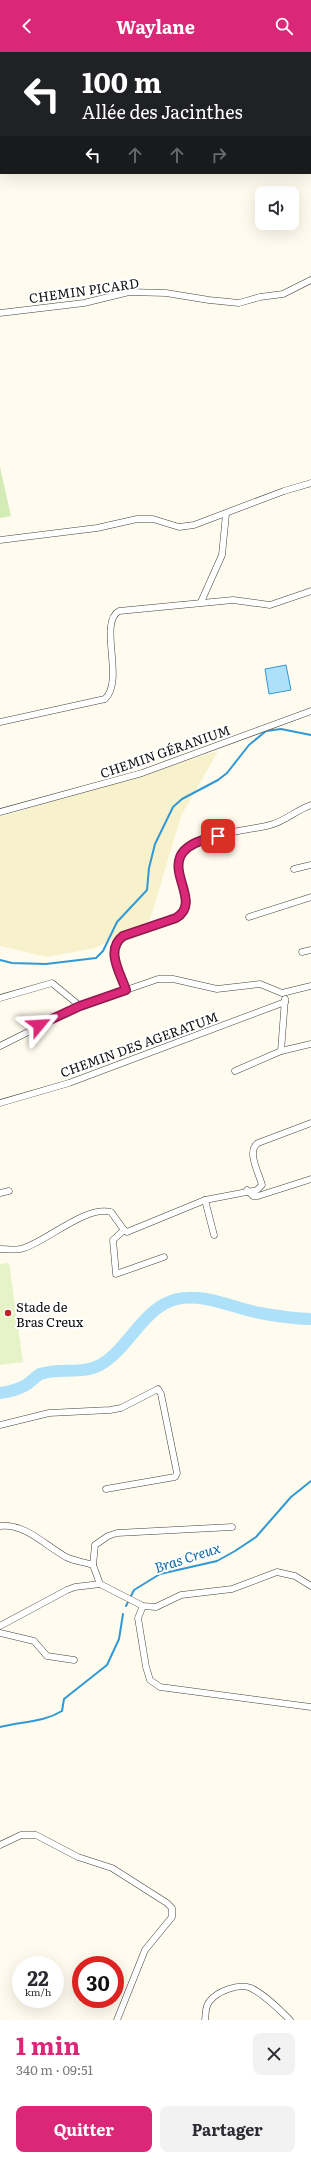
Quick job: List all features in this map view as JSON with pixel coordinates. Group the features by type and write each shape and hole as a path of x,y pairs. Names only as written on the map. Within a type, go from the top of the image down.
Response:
{"street":[{"name":"CHEMIN PICARD","path":"0,313 84,303 129,292 166,293 228,303 239,302 283,294 311,280"},
{"path":"0,540 96,528 137,520 153,519 179,528 194,525 284,491 311,483"},
{"path":"201,602 222,555 226,514"},
{"path":"0,722 101,701 108,696 111,689 113,653 110,624 116,613 119,611 233,600 270,605 311,591"},
{"name":"CHEMIN GÉRANIUM","path":"0,812 142,773 311,710"},
{"path":"126,990 114,956 114,945 123,936 176,918 182,914 185,906 184,890 178,866 178,858 183,850 192,844 205,839 281,822 311,805"},
{"path":"294,869 311,865"},
{"path":"249,917 311,897"},
{"path":"302,952 311,950"},
{"path":"0,1046 80,1006 151,980 165,978 217,989 260,984 285,993 311,986"},
{"path":"0,998 52,983 80,1006"},
{"path":"281,1051 285,993"},
{"name":"CHEMIN DES AGERATUM","path":"0,1103 69,1083 285,1002"},
{"path":"235,1072 281,1051 311,1044"},
{"path":"0,1249 25,1248 77,1219 104,1211 111,1212 124,1230 132,1231 205,1200 247,1190 257,1190 262,1186 252,1152 254,1146 258,1143 311,1123"},
{"path":"247,1190 253,1196 258,1196 311,1179"},
{"path":"0,1193 9,1191"},
{"path":"205,1200 214,1235"},
{"path":"124,1230 113,1240 116,1274 164,1257"},
{"path":"0,1424 49,1413 71,1410 110,1410 121,1408 158,1390 161,1394 176,1466 177,1473 175,1477 106,1489"},
{"path":"0,1526 13,1527 36,1536 68,1557 93,1565"},
{"path":"100,1584 93,1565 95,1545 112,1534 232,1527"},
{"path":"0,1626 67,1590 100,1584 143,1606 156,1606 181,1595 232,1589 276,1572 295,1576 311,1586"},
{"path":"143,1606 138,1618 146,1667 150,1680 160,1687 311,1707"},
{"path":"0,1633 34,1640 47,1656 74,1660"},
{"path":"0,1845 21,1835 36,1836 78,1856 112,1868 167,1903 172,1908 173,1914 145,1950 117,2020"},
{"path":"205,2020 209,2002 216,1995 235,1988 244,1987 255,1990 290,2020"}],"shaded area":[{"path":"218,751 181,816 150,920 95,948 47,957 0,946 0,817"}],"green space":[{"path":"0,467 11,516 0,518"},
{"name":"Stade de Bras Creux","path":"9,1263 23,1362 0,1365 0,1264"}],"water":[{"path":"286,665 291,690 269,694 265,669"}],"waterway":[{"path":"0,960 12,963 46,964 96,958 103,951 117,922 147,890 149,868 155,844 173,807 182,799 218,780 227,773 249,745 266,731 281,729 311,735"},
{"path":"0,1393 28,1384 40,1374 55,1371 85,1370 100,1365 110,1358 155,1310 165,1303 177,1299 208,1299 260,1313 292,1318 311,1319"},
{"name":"Bras Creux","path":"126,1606 134,1590 160,1574 217,1561 256,1537 291,1497 311,1481"},
{"name":"Bras Creux","path":"0,1727 47,1718 62,1711 64,1699 107,1665 119,1639 123,1614"}],"place":[{"name":"Stade de Bras Creux","path":"8,1313"}],"route":[{"path":"39,1025 80,1006 126,990 114,956 114,945 123,936 176,918 182,914 185,906 184,890 178,866 178,858 183,850 192,844 218,836"}]}
